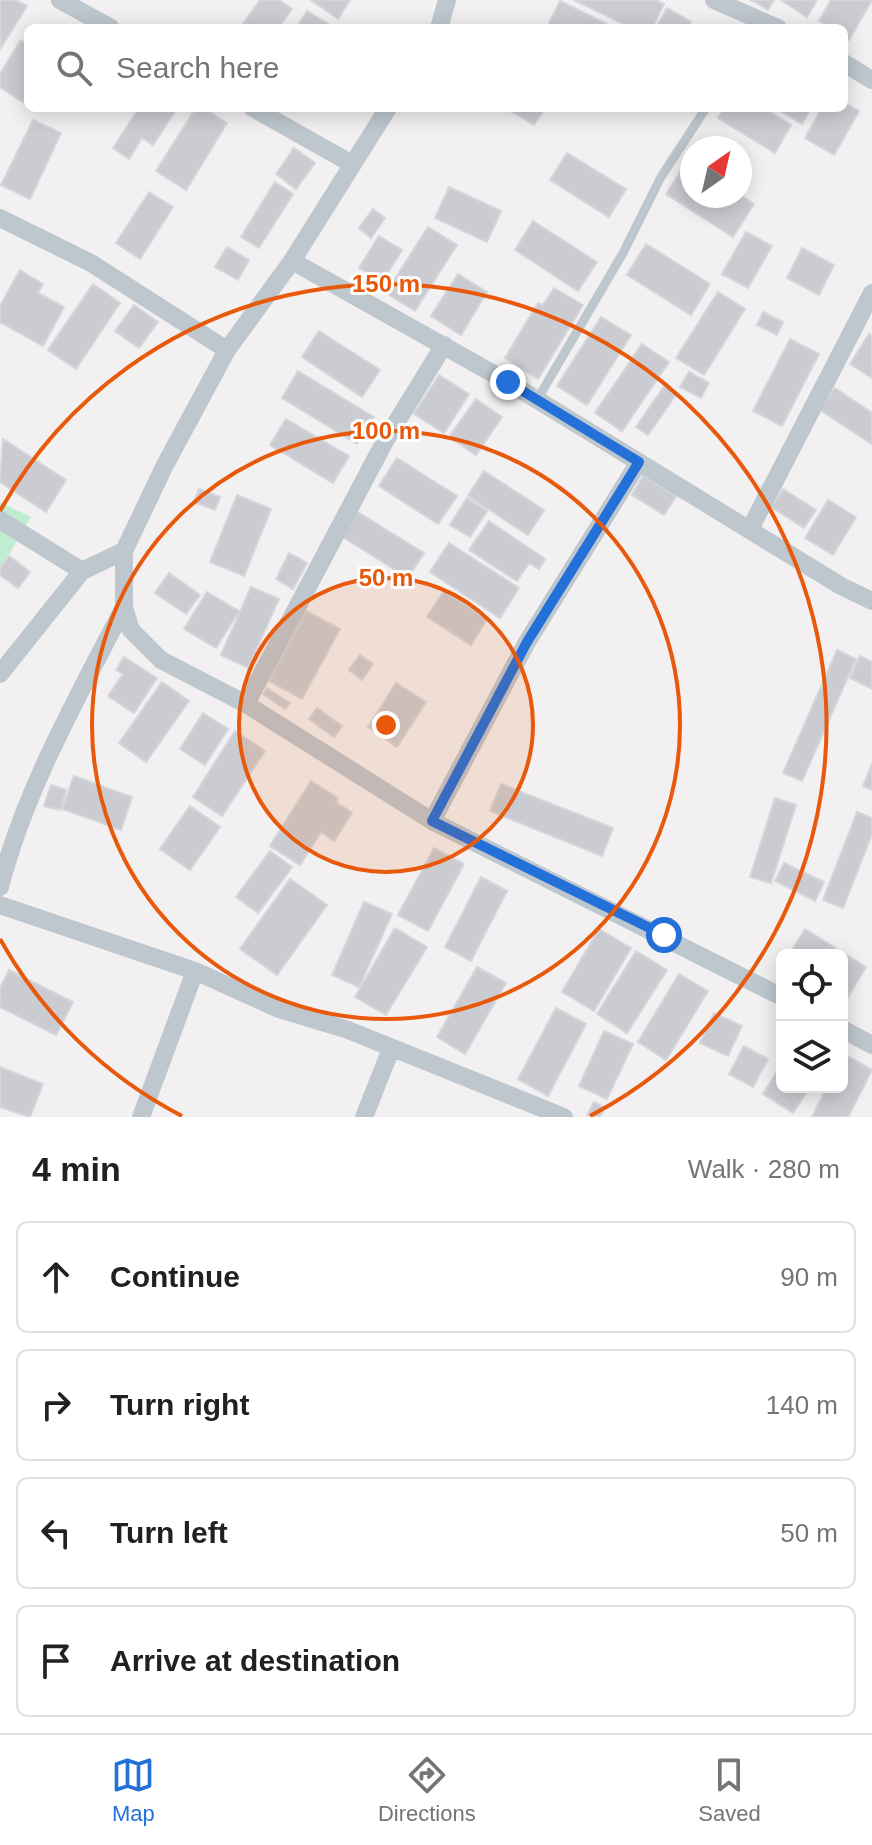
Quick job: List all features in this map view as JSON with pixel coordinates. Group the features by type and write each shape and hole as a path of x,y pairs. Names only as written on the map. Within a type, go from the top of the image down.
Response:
{"street":[{"path":"60,0 104,24"},
{"path":"440,24 447,0"},
{"path":"714,0 762,24"},
{"path":"848,65 872,80"},
{"path":"260,112 352,164"},
{"path":"385,112 292,261 227,350 165,465 124,551 124,607 131,630 161,660 246,704 432,821 776,994"},
{"path":"0,218 91,263 227,350"},
{"path":"292,261 444,345 841,586 872,601"},
{"path":"750,529 872,293"},
{"path":"246,704 385,441 444,345"},
{"path":"432,821 527,642 639,462"},
{"path":"0,520 82,571"},
{"path":"0,674 82,571 124,551"},
{"path":"0,887 4,848 124,607"},
{"path":"0,905 195,971 279,1009 348,1030 564,1117"},
{"path":"141,1117 195,971"},
{"path":"848,1032 872,1045"},
{"path":"364,1117 391,1049"}],"lane":[{"path":"537,400 623,253 661,177 703,112"}],"green space":[{"path":"0,502 31,517 0,569"}],"building":[{"path":"0,0 16,0 27,6 0,49"},
{"path":"260,0 279,0 292,9 281,24 243,24"},
{"path":"311,0 350,0 338,19"},
{"path":"574,0 655,0 664,4 654,24 624,24"},
{"path":"751,0 774,0 768,10"},
{"path":"781,0 817,0 807,17"},
{"path":"831,0 872,0 849,40 848,24 824,24 819,21"},
{"path":"560,1 607,24 548,24"},
{"path":"667,8 691,22 690,24 658,24"},
{"path":"307,11 328,24 299,24"},
{"path":"21,40 24,42 23,102 0,87 0,74"},
{"path":"848,104 859,111 834,155 805,138 820,112 848,112"},
{"path":"136,112 174,112 153,145 142,138 129,159 113,148"},
{"path":"193,112 209,112 227,123 186,190 156,171"},
{"path":"513,112 542,112 534,125"},
{"path":"722,112 770,112 791,125 775,153 752,136 718,118"},
{"path":"782,112 809,112 802,124"},
{"path":"33,120 61,133 30,199 1,185"},
{"path":"294,148 315,163 296,189 276,174"},
{"path":"567,153 626,189 609,217 550,180"},
{"path":"680,172 680,203 666,194"},
{"path":"275,182 293,194 259,248 241,237"},
{"path":"449,187 501,211 487,242 435,218"},
{"path":"149,192 173,207 140,259 116,243"},
{"path":"688,208 751,208 733,237"},
{"path":"373,209 385,218 371,238 359,228"},
{"path":"533,221 597,262 578,291 515,250"},
{"path":"428,227 457,245 415,311 386,293"},
{"path":"746,232 772,246 748,288 722,274"},
{"path":"379,236 402,250 382,282 359,268"},
{"path":"646,244 710,284 691,315 627,275"},
{"path":"227,247 249,260 238,280 215,267"},
{"path":"802,248 834,265 819,295 787,278"},
{"path":"20,270 43,284 38,293 64,307 43,346 0,322 0,306"},
{"path":"458,274 487,292 461,335 431,316"},
{"path":"93,284 120,303 76,369 48,350"},
{"path":"554,288 583,305 538,379 505,358 538,303 543,305"},
{"path":"718,292 745,309 704,375 676,358"},
{"path":"134,305 158,322 139,348 115,331"},
{"path":"763,312 783,322 777,335 757,325"},
{"path":"601,317 631,335 587,405 557,386"},
{"path":"319,331 380,370 362,397 302,357"},
{"path":"869,334 872,336 872,378 850,364"},
{"path":"790,339 819,354 782,426 753,411"},
{"path":"642,344 669,362 622,431 595,413"},
{"path":"298,371 374,417 357,444 282,398"},
{"path":"689,372 709,383 701,398 680,387"},
{"path":"439,375 469,394 444,433 414,414"},
{"path":"665,385 677,393 648,435 636,427"},
{"path":"835,388 872,413 872,444 820,410"},
{"path":"476,399 502,417 476,455 449,437"},
{"path":"286,419 349,456 333,483 270,445"},
{"path":"3,439 66,480 46,512 0,482"},
{"path":"397,458 457,496 438,524 379,486"},
{"path":"484,471 544,510 528,535 468,496"},
{"path":"643,476 676,496 664,515 632,495"},
{"path":"199,489 220,497 215,510 194,502"},
{"path":"783,489 816,510 804,528 771,507"},
{"path":"237,495 271,509 244,576 210,562"},
{"path":"467,498 487,511 470,537 450,525"},
{"path":"828,500 856,517 833,555 805,538"},
{"path":"356,511 424,553 408,578 341,536"},
{"path":"489,521 545,559 539,569 529,563 517,581 469,550"},
{"path":"449,543 519,588 500,618 430,572"},
{"path":"289,553 307,563 293,589 276,579"},
{"path":"9,556 30,572 18,588 0,575 0,568"},
{"path":"169,573 200,595 186,614 155,593"},
{"path":"251,587 279,599 248,668 221,655"},
{"path":"444,591 487,619 471,645 427,617"},
{"path":"207,592 239,611 216,648 184,629"},
{"path":"306,611 340,629 302,699 269,681"},
{"path":"837,650 856,659 802,781 783,773"},
{"path":"360,655 373,664 362,680 349,670"},
{"path":"860,656 872,662 872,689 850,678"},
{"path":"124,657 157,678 134,713 108,696 123,674 116,670"},
{"path":"162,682 189,701 146,762 119,743"},
{"path":"396,683 426,702 397,747 368,727"},
{"path":"267,688 290,703 285,709 263,694"},
{"path":"317,708 342,726 334,737 309,719"},
{"path":"203,713 228,729 205,765 180,749"},
{"path":"235,731 265,751 222,816 193,797"},
{"path":"872,764 872,790 863,786"},
{"path":"74,776 132,797 121,830 62,809"},
{"path":"311,781 338,798 336,802 352,813 334,841 321,832 300,865 270,846"},
{"path":"501,784 613,828 602,856 490,811"},
{"path":"51,785 66,790 60,810 44,806"},
{"path":"775,798 796,805 771,883 750,877"},
{"path":"190,806 220,827 190,870 160,849"},
{"path":"857,812 872,818 872,834 843,908 823,900"},
{"path":"434,848 464,864 428,931 398,915"},
{"path":"270,851 292,867 258,913 236,897"},
{"path":"784,863 824,882 815,901 775,881"},
{"path":"481,877 507,891 471,961 445,947"},
{"path":"290,879 327,905 277,975 240,949"},
{"path":"364,902 392,914 359,987 332,975"},
{"path":"395,928 427,947 386,1015 355,997"},
{"path":"599,929 631,948 594,1011 562,992"},
{"path":"805,929 837,949 793,949"},
{"path":"636,951 667,970 627,1033 597,1014"},
{"path":"848,956 866,967 848,997"},
{"path":"477,967 506,983 465,1054 437,1037"},
{"path":"9,970 73,1002 56,1035 0,1007 0,988"},
{"path":"679,974 708,991 666,1060 638,1042"},
{"path":"556,1008 586,1024 548,1096 518,1079"},
{"path":"714,1013 742,1026 728,1056 700,1043"},
{"path":"604,1031 633,1044 607,1099 579,1086"},
{"path":"744,1046 768,1059 753,1087 729,1074"},
{"path":"848,1056 872,1070 848,1117 812,1117 824,1093 848,1093"},
{"path":"0,1067 43,1084 30,1117 0,1107"},
{"path":"776,1073 776,1093 806,1093 793,1113 763,1094"},
{"path":"594,1102 605,1108 600,1117 587,1115"}],"route":[{"path":"508,382 639,462 527,642 432,821 664,935"}]}
